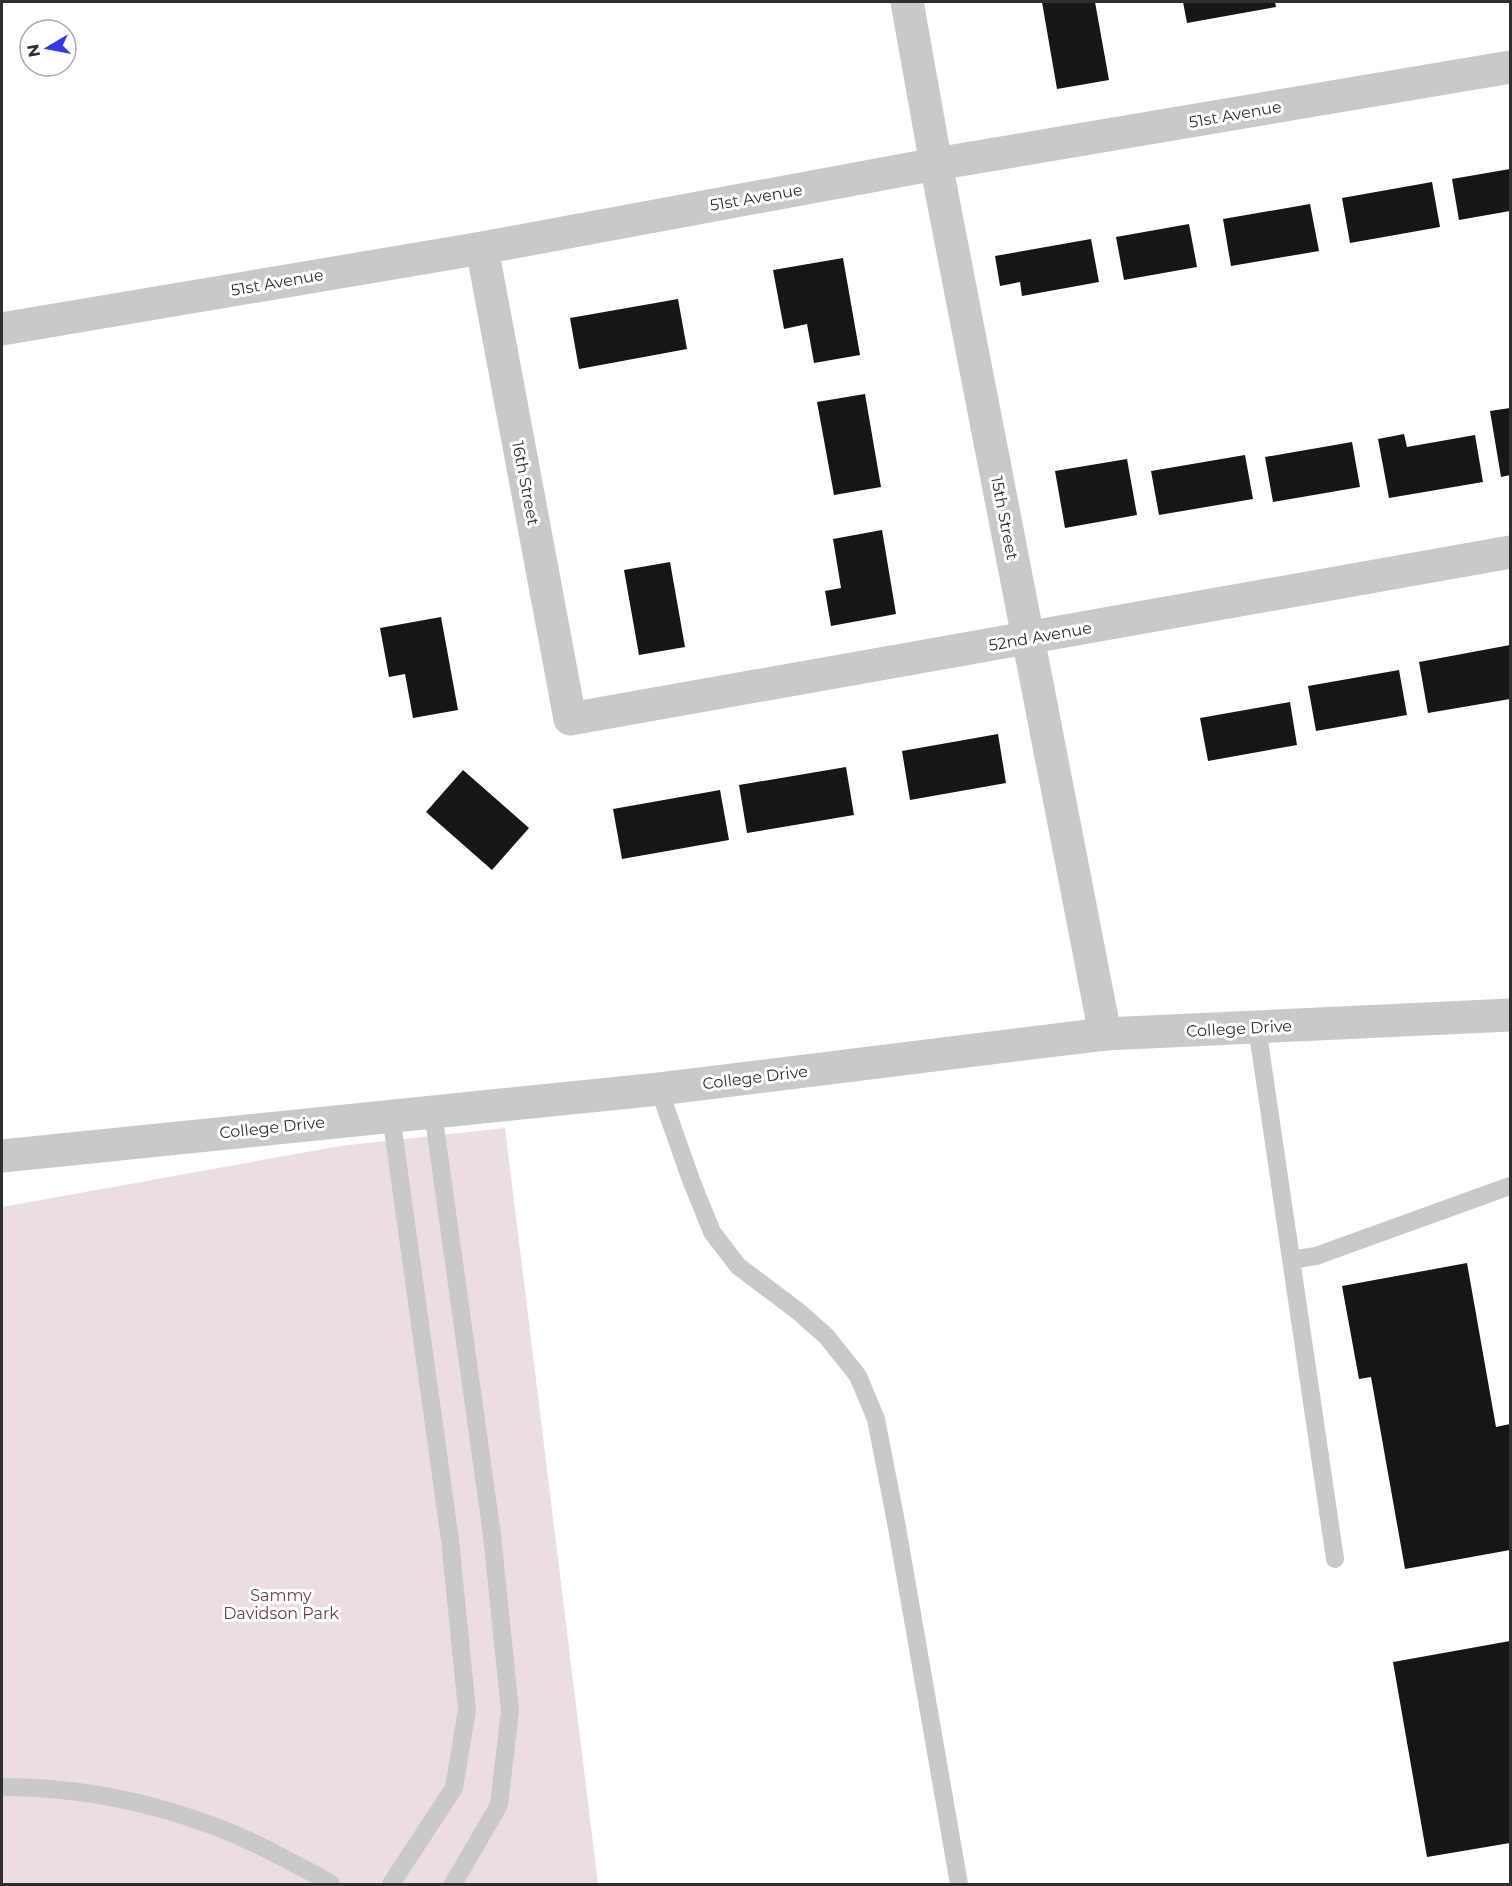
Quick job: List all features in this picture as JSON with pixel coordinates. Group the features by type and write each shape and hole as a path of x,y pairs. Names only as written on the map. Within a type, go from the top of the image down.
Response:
{"street":[{"name":"15th Street","path":"907,2 936,164 1105,1034"},
{"name":"51st Avenue","path":"2,329 482,248 936,164 1510,68"},
{"name":"16th Street","path":"482,248 570,719"},
{"name":"52nd Avenue","path":"570,719 1510,552"},
{"name":"College Drive","path":"2,1156 659,1089 1105,1034 1510,1015"}],"lane":[{"path":"1257,1027 1335,1559"},
{"path":"659,1089 712,1232 738,1266 799,1312 827,1337 858,1376 876,1419 959,1884"},
{"path":"433,1112 492,1535 510,1712 499,1804 453,1884"},
{"path":"391,1115 450,1540 468,1710 454,1788 391,1884"},
{"path":"1291,1260 1316,1256 1510,1186"},
{"path":"2,1787 35,1787 111,1796 186,1815 259,1844 331,1884"}],"green space":[{"name":"Sammy Davidson Park","path":"505,1128 598,1884 2,1884 2,1207 340,1146"}],"building":[{"path":"1042,2 1095,2 1109,80 1057,89"},
{"path":"1183,2 1275,2 1276,7 1187,23"},
{"path":"1510,169 1510,211 1459,220 1452,179"},
{"path":"1432,182 1440,227 1350,243 1342,198"},
{"path":"1310,204 1319,251 1231,266 1223,219"},
{"path":"1189,224 1197,267 1124,280 1116,237"},
{"path":"1091,239 1099,282 1022,296 1020,282 1000,286 995,256"},
{"path":"843,258 860,355 814,363 807,324 784,329 773,270"},
{"path":"678,299 687,349 579,369 570,318"},
{"path":"865,394 881,487 834,495 817,402"},
{"path":"1510,408 1510,475 1501,477 1490,411"},
{"path":"1404,434 1407,447 1475,435 1483,482 1389,498 1378,439"},
{"path":"1352,442 1360,487 1273,502 1265,457"},
{"path":"1245,455 1253,499 1159,515 1151,471"},
{"path":"1127,459 1137,515 1065,528 1055,471"},
{"path":"882,530 896,614 831,626 825,591 841,588 833,539"},
{"path":"670,562 685,647 639,655 624,570"},
{"path":"441,617 458,710 413,718 405,674 389,677 380,628"},
{"path":"1510,645 1510,699 1428,713 1419,662"},
{"path":"1399,670 1407,715 1316,731 1308,686"},
{"path":"1290,702 1297,745 1208,761 1200,718"},
{"path":"998,734 1006,783 910,800 902,751"},
{"path":"846,767 854,815 747,833 739,785"},
{"path":"463,770 529,828 492,870 426,812"},
{"path":"720,790 729,840 622,859 613,809"},
{"path":"1467,1263 1496,1427 1510,1424 1510,1550 1405,1569 1371,1377 1359,1379 1342,1286"},
{"path":"1510,1641 1510,1843 1427,1857 1393,1662"}]}
